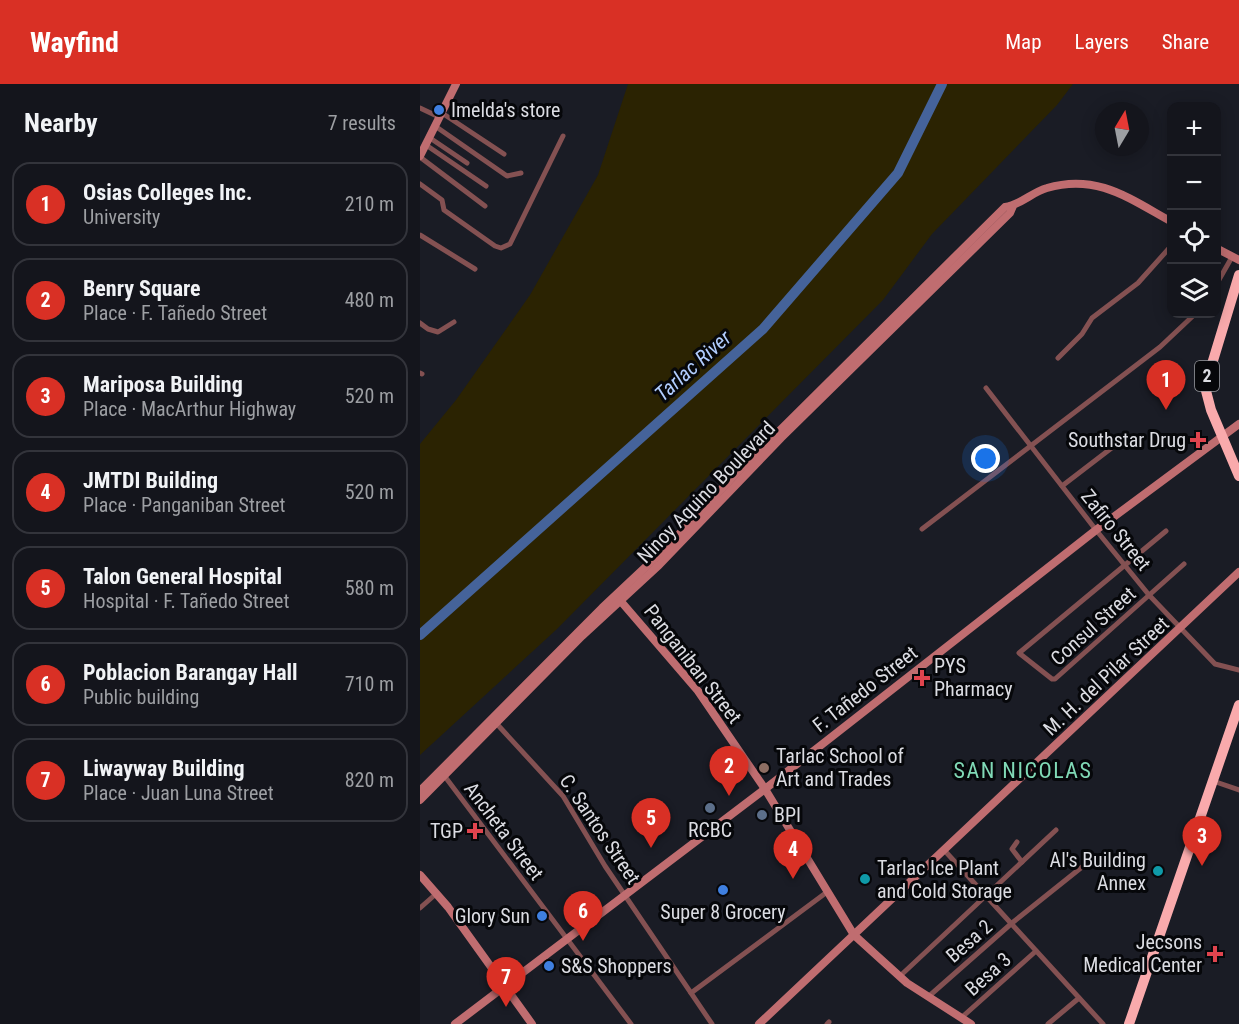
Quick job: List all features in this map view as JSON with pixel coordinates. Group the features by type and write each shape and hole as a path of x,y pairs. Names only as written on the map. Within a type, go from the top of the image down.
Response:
{"highway":[{"name":"2","path":"1239,275 1206,384 1206,396 1211,410 1239,476"},
{"path":"1129,1024 1239,705"}],"main road":[{"path":"420,157 456,84"},
{"name":"Ninoy Aquino Boulevard","path":"420,791 495,722 669,546 732,478 1001,210 1044,189 1081,183 1101,186 1118,192 1167,219"},
{"path":"1221,251 1235,258"},
{"name":"F. Tañedo Street","path":"455,1024 765,789 1096,530 1239,424"},
{"name":"M. H. del Pilar Street","path":"759,1024 1239,572"},
{"name":"Panganiban Street","path":"618,598 698,691 765,789 854,934 899,976 927,997 971,1024"},
{"name":"Ninoy Aquino Boulevard","path":"420,800 442,773"},
{"path":"420,875 437,893 532,1024"}],"street":[{"path":"420,108 441,115 504,154"},
{"path":"435,126 507,176 521,173"},
{"path":"420,184 442,200 444,210 495,246 505,247 510,244 563,135"},
{"path":"428,142 467,163"},
{"path":"428,142 486,186"},
{"path":"420,157 485,206"},
{"path":"420,235 474,269"},
{"path":"1058,358 1082,334 1092,318 1138,283 1167,251"},
{"path":"1221,278 1235,258"},
{"path":"921,529 1160,347 1191,318"},
{"path":"420,323 438,332 454,322"},
{"name":"Zafiro Street","path":"986,388 1149,595 1215,664 1239,670"},
{"path":"1062,486 1122,440"},
{"path":"1124,565 1166,531"},
{"name":"Consul Street","path":"1124,565 1019,653 1055,679 1184,564"},
{"name":"C. Santos Street","path":"495,722 563,796 624,894 712,1024"},
{"name":"Ancheta Street","path":"442,773 631,1024"},
{"path":"1213,780 1239,790"},
{"path":"899,976 1056,830"},
{"path":"1017,842 1012,849 1022,862"},
{"path":"945,851 1103,1024"},
{"name":"Besa 2","path":"927,997 1012,923 1087,863"},
{"path":"691,993 827,892"},
{"path":"420,908 437,893"},
{"name":"Besa 3","path":"961,1019 1036,951"},
{"path":"1048,1024 1078,998"}],"sand":[{"path":"628,84 1073,84 1057,105 932,234 883,300 557,629 420,755 420,444 456,400 530,295 598,175"}],"waterway":[{"name":"Tarlac River","path":"420,635 763,329 898,173 942,84"}],"place":[{"name":"Imelda's store","path":"439,110"},
{"name":"Osias Colleges Inc.","path":"1166,410"},
{"name":"Southstar Drug","path":"1198,440"},
{"name":"PYS Pharmacy","path":"922,678"},
{"name":"Tarlac School of Art and Trades","path":"764,768"},
{"name":"Benry Square","path":"729,796"},
{"name":"RCBC","path":"710,808"},
{"name":"BPI","path":"762,815"},
{"name":"TGP","path":"475,831"},
{"name":"Talon General Hospital","path":"651,848"},
{"name":"Mariposa Building","path":"1202,866"},
{"name":"Al's Building Annex","path":"1158,871"},
{"name":"JMTDI Building","path":"793,879"},
{"name":"Tarlac Ice Plant and Cold Storage","path":"865,879"},
{"name":"Super 8 Grocery","path":"723,890"},
{"name":"Glory Sun","path":"542,916"},
{"name":"Poblacion Barangay Hall","path":"583,941"},
{"name":"Jecsons Medical Center","path":"1215,954"},
{"name":"S&S Shoppers","path":"549,966"},
{"name":"Liwayway Building","path":"506,1007"}],"district":[{"name":"SAN NICOLAS","path":"1023,770"}]}
